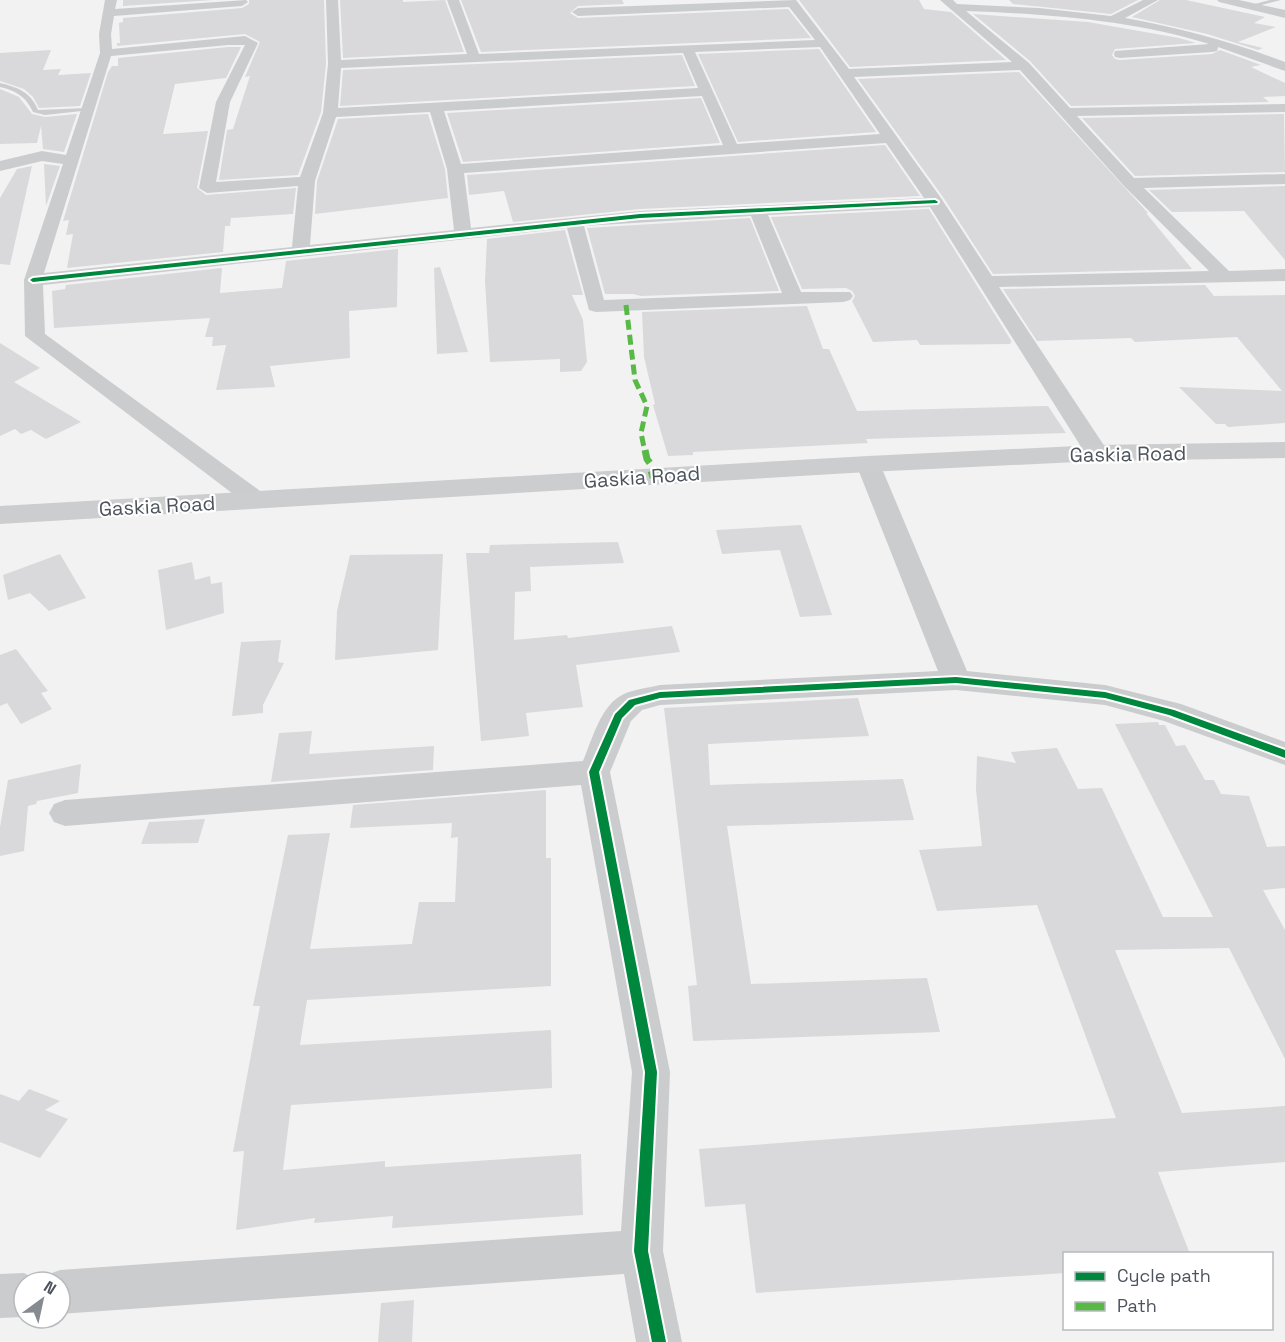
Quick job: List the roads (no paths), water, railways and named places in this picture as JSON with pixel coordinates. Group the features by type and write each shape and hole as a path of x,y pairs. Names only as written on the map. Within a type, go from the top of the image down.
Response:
{"main road":[{"name":"Gaskia Road","path":"0,515 868,464 1097,453 1285,450"}],"street":[{"path":"111,0 105,34 106,53 33,280 36,336 258,501"},
{"path":"300,252 308,181 330,113 335,64 332,0"},
{"path":"453,0 474,57"},
{"path":"568,0 581,17 684,3 791,1 824,43 935,202 1097,453"},
{"path":"1114,19 1152,0"},
{"path":"1223,0 1285,14"},
{"path":"109,13 242,2"},
{"path":"950,4 1034,9 1114,19 1181,31 1232,46 1285,67"},
{"path":"950,4 1024,66 1130,183 1224,276"},
{"path":"595,37 603,51"},
{"path":"106,53 245,40 252,43 223,102 207,188 308,181"},
{"path":"335,64 824,43"},
{"path":"1120,54 1232,46"},
{"path":"687,48 731,147"},
{"path":"845,73 1024,66"},
{"path":"330,113 707,92"},
{"path":"435,108 455,169 464,233"},
{"path":"1065,112 1285,108"},
{"path":"455,169 731,147 890,138"},
{"path":"0,166 42,156 72,160"},
{"path":"1130,183 1285,179"},
{"path":"33,280 640,216 935,202"},
{"path":"758,212 794,298"},
{"path":"574,222 596,306 843,296"},
{"path":"987,282 1285,275"},
{"path":"868,464 956,680"},
{"path":"659,1342 641,1251 651,1072 594,772 618,716 632,702 660,695 956,680 1105,695 1172,712 1285,754"},
{"path":"65,813 594,772"},
{"path":"72,1291 641,1251"}],"lane":[{"path":"1250,6 1278,0"},
{"path":"0,85 21,91 35,107 35,111 45,114 88,110"}]}
